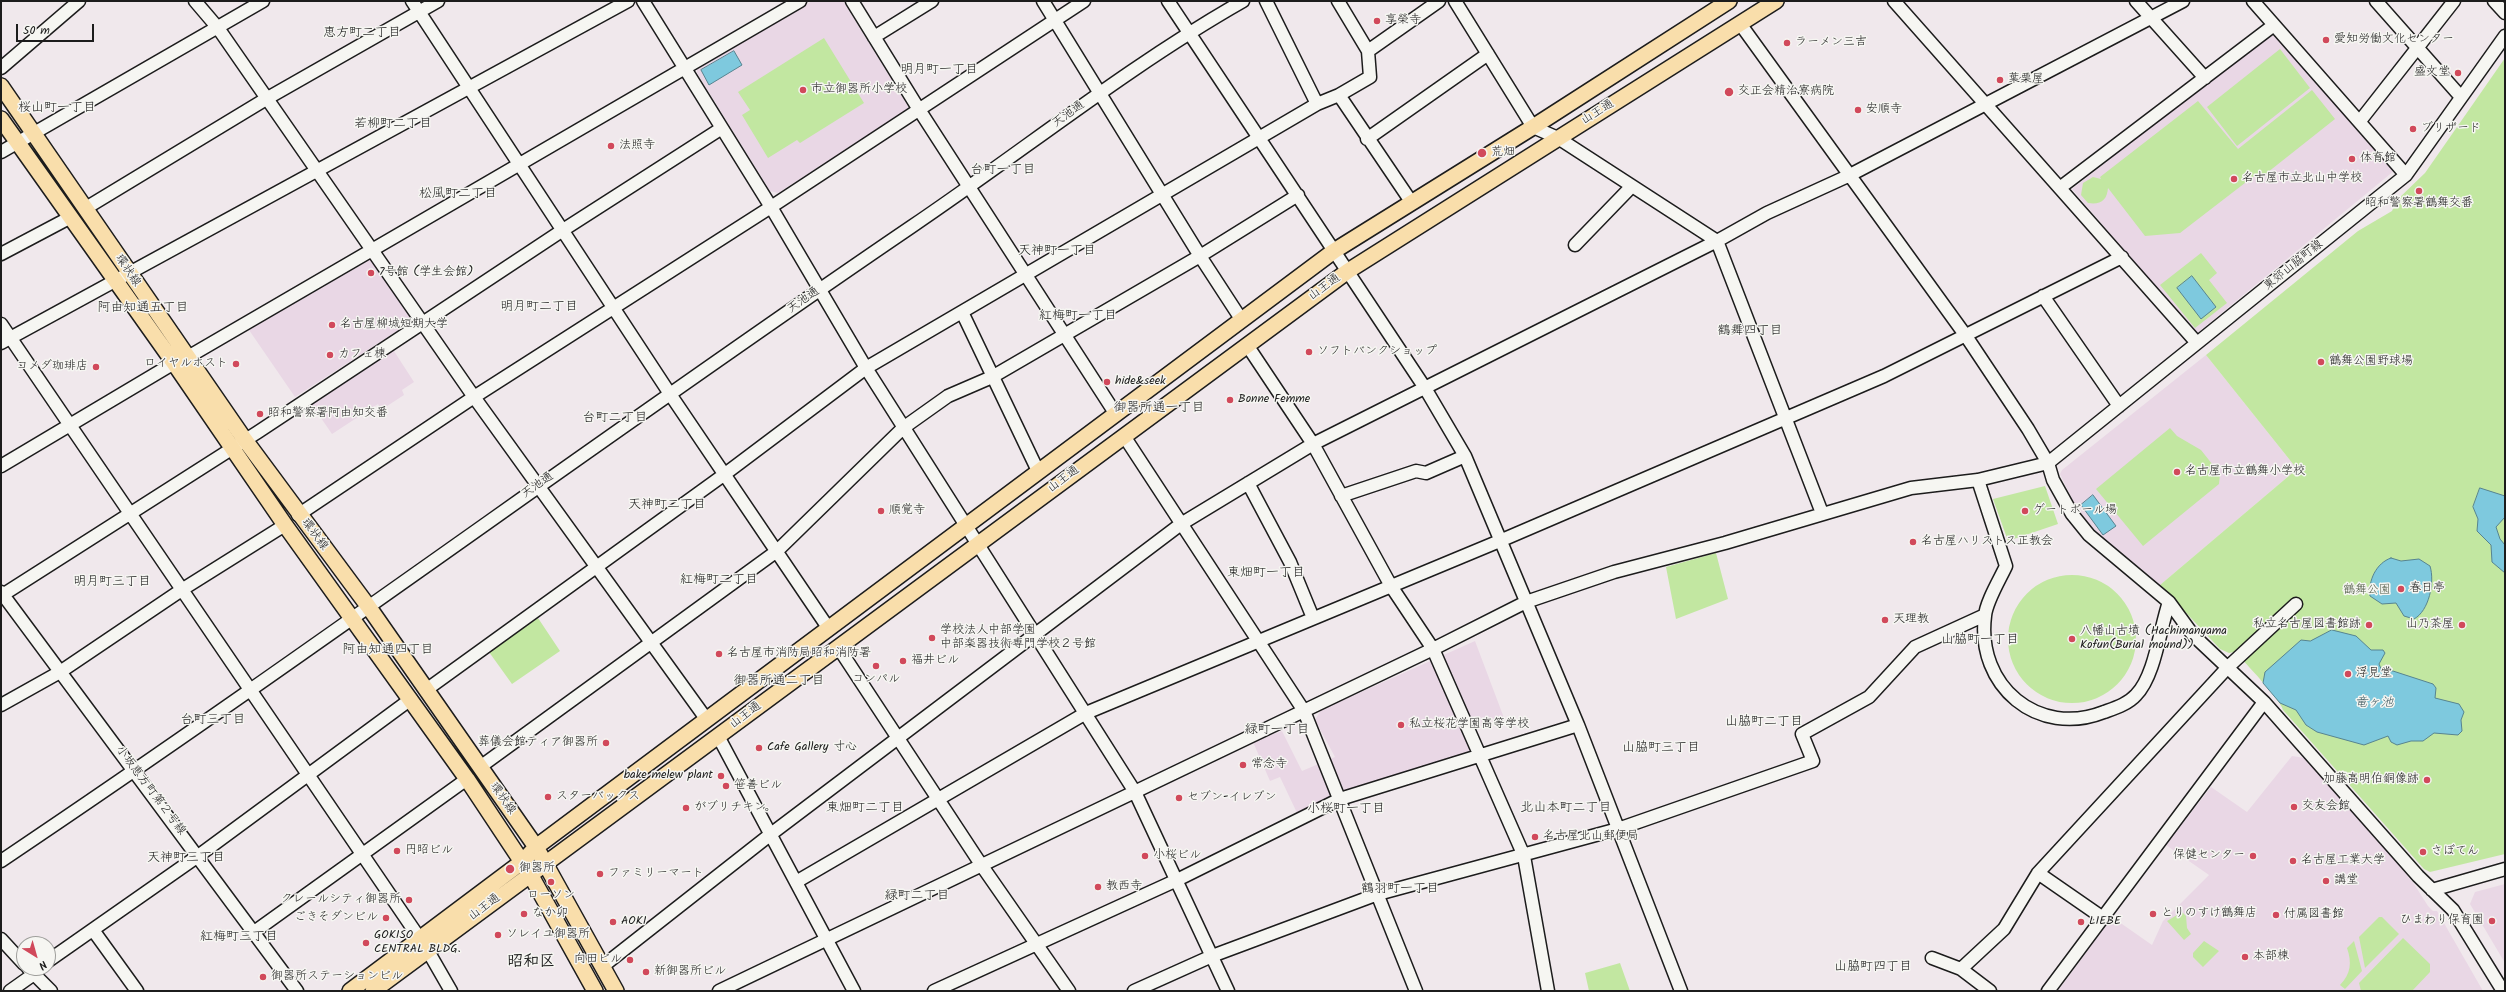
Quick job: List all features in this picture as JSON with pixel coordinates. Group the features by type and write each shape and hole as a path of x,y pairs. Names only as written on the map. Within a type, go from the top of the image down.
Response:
{"main road":[{"name":"山王通","path":"373,991 424,945 526,868 546,862 1348,271 1776,1"},
{"name":"山王通","path":"526,868 536,847 829,629 1115,413 1334,251 1533,127 1725,2"},
{"name":"環状線","path":"1,86 86,208 181,360 232,448 285,525 411,699 467,779 526,868 596,991"},
{"name":"環状線","path":"1,119 115,281 245,440 298,515 368,606 546,862 616,991"},
{"name":"山王通","path":"350,991 424,945"}],"street":[{"path":"1,68 79,1"},
{"path":"195,1 218,28 474,397 707,720"},
{"path":"1,152 218,28 262,1"},
{"path":"412,1 520,162 670,394 829,629"},
{"path":"86,208 266,99 438,1"},
{"path":"6,340 628,1"},
{"path":"643,1 771,207 903,428 965,526 979,543 1135,792 1228,991"},
{"path":"1,466 181,360 373,250 520,162 685,69 800,1"},
{"path":"852,1 918,108 1115,413"},
{"path":"874,38 932,1"},
{"path":"1043,1 1200,256 1241,319"},
{"path":"298,515 474,397 771,207 918,108 1084,1"},
{"path":"1168,1 1187,33 1260,138 1425,388 1465,456 1502,540 1526,602 1578,725 1681,991"},
{"name":"天池通","path":"1,861 250,692 368,606 538,486 819,289 970,187 1100,92 1187,33 1244,1"},
{"path":"1266,1 1317,104"},
{"path":"426,690 725,474 866,368 1317,104 1339,95 1370,77 1368,51 1338,1"},
{"path":"1368,51 1439,1"},
{"path":"1456,1 1533,127 1558,138 1717,241 1786,416 1822,513"},
{"path":"1894,1 1986,102 2197,343"},
{"path":"2136,1 2205,78"},
{"path":"603,966 771,834 1181,524 1313,444 1717,241 1767,213 1848,176 1986,102 2183,1"},
{"path":"2252,1 2360,121 2406,175"},
{"path":"2376,1 2461,97"},
{"path":"2360,121 2454,1"},
{"path":"2494,1 2505,13"},
{"path":"1740,25 1848,176 1966,336 2048,463 2053,480 2072,514 2089,535 2169,602 2193,635 2264,702 2432,890 2453,910 2503,991"},
{"path":"2061,187 2274,25"},
{"name":"東郊山脇町線","path":"2048,463 2406,175 2505,36"},
{"path":"1368,139 1488,54"},
{"path":"1339,95 1412,202"},
{"path":"2,594 245,440 563,230 722,128"},
{"path":"1575,245 1632,186"},
{"path":"480,767 777,551 903,428 948,396 992,377 1200,256 1298,195"},
{"path":"1,254 71,217"},
{"path":"796,882 937,798 1086,713 1257,640 1502,540 1786,416 1884,376 2122,257"},
{"path":"2043,296 2119,406"},
{"path":"962,312 1038,471"},
{"path":"1,324 6,340 70,426 183,589 250,692 424,945 451,991"},
{"path":"1247,344 1313,444 1391,586 1434,649 1524,856 1548,991"},
{"path":"1124,436 1304,711 1416,991"},
{"path":"1341,496 1416,471 1426,473 1465,456"},
{"path":"719,991 1434,649 1526,602 1614,572 1725,543 1910,488 1978,480 2048,463"},
{"path":"1978,480 2006,566 1985,615 1987,648 1997,678 2016,702 2057,720 2086,719 2121,705 2136,695 2148,675 2169,602"},
{"path":"1248,484 1290,562 1313,618"},
{"path":"1,705 60,672 183,589 285,525"},
{"name":"小坂恵方町第２号線","path":"2,594 297,991"},
{"path":"1961,969 2004,929 2038,872 2228,667 2296,604"},
{"path":"1134,991 1212,956 1378,894 1524,856 1618,828 1813,761 1802,734 1869,696 1916,647 1985,615"},
{"path":"838,648 982,866 1069,991"},
{"path":"56,955 198,856 307,774 411,699"},
{"path":"2048,991 2264,702"},
{"path":"934,991 1038,945 1177,880 1340,799 1578,725"},
{"path":"718,736 828,939 854,991"},
{"path":"254,932 467,779"},
{"path":"2432,890 2505,869"},
{"path":"2038,872 2103,918"},
{"path":"93,930 136,991"},
{"path":"1,939 16,954"},
{"path":"1932,958 1961,969 1990,991"},
{"path":"10,991 24,976"},
{"path":"37,976 51,991"}],"shaded area":[{"name":"市立御器所小学校","path":"812,1 843,1 909,108 778,193 770,191 697,73 697,68"},
{"name":"名古屋市立北山中学校","path":"2273,31 2395,170 2196,334 2072,189"},
{"name":"名古屋柳城短期大学","path":"373,258 414,320 295,397 249,330"},
{"name":"名古屋柳城短期大学","path":"392,348 414,382 402,390 404,395 381,410 378,404 332,434 310,402"},
{"name":"名古屋市立鶴舞小学校","path":"2206,355 2297,469 2160,585 2091,527 2074,503 2060,474 2062,470"},
{"name":"私立桜花学園高等学校","path":"1475,641 1504,718 1467,731 1476,751 1298,815 1280,777 1270,781 1253,742 1282,731 1302,771 1335,757 1315,720 1321,710"},
{"name":"名古屋工業大学","path":"2292,756 2305,758 2385,848 2414,884 2428,906 2433,911 2437,911 2483,991 2058,991 2112,917 2152,945 2163,921 2209,875 2166,845 2211,787 2247,812"},
{"name":"ひまわり保育園","path":"2505,884 2505,963 2470,904 2475,892"}],"green space":[{"path":"824,38 864,103 800,143 797,140 768,158 742,115 750,110 738,92"},
{"path":"2280,49 2310,88 2237,146 2207,107"},
{"name":"鶴舞公園","path":"2505,58 2505,854 2430,872 2424,869 2283,710 2270,690 2245,663 2234,652 2229,653 2220,649 2160,585 2297,469 2206,355 2358,231 2392,211 2397,200 2425,173"},
{"path":"2312,90 2335,119 2258,180 2254,176 2180,233 2145,236 2108,188 2105,199 2100,202 2088,203 2081,195 2083,183 2093,177 2101,179 2100,177 2198,101 2238,149"},
{"path":"2201,253 2217,273 2209,280 2227,303 2195,328 2160,285"},
{"path":"2170,428 2177,436 2201,450 2220,474 2219,484 2143,546 2096,489"},
{"name":"ゲートボール場","path":"2045,486 2058,524 2008,541 1993,499"},
{"path":"1716,553 1728,599 1676,619 1666,567"},
{"name":"八幡山古墳 (Hachimanyama Kofun(Burial mound))","path":"2066,575 2078,575 2091,578 2108,586 2121,598 2133,620 2136,639 2135,651 2131,663 2125,675 2113,688 2091,700 2078,703 2066,703 2053,700 2036,692 2023,680 2011,658 2008,645 2008,633 2011,620 2019,603 2031,590 2053,578"},
{"path":"538,618 560,651 512,684 489,652"},
{"path":"2182,912 2186,916 2187,928 2191,934 2184,940 2167,921"},
{"path":"2379,917 2382,917 2399,934 2365,968 2359,937"},
{"path":"2403,938 2430,964 2430,972 2412,991 2361,991 2359,983"},
{"path":"2204,941 2219,951 2203,967 2193,957 2193,953"},
{"path":"2354,941 2362,971 2345,989 2340,985 2344,981 2350,968 2350,958 2347,948"},
{"path":"1620,963 1630,991 1589,991 1585,973"}],"water":[{"path":"734,51 742,65 709,85 701,70"},
{"path":"2192,276 2216,307 2201,319 2177,288"},
{"path":"2480,488 2505,496 2505,517 2496,527 2500,539 2505,545 2505,573 2492,562 2491,545 2477,531 2478,519 2473,507"},
{"path":"2093,495 2116,526 2103,535 2081,505"},
{"path":"2391,558 2401,561 2419,559 2430,566 2432,580 2430,596 2424,610 2414,619 2404,616 2396,603 2382,604 2370,596 2370,584 2374,573 2381,564"},
{"name":"竜ヶ池","path":"2332,630 2356,636 2371,650 2383,650 2385,653 2379,664 2382,671 2393,671 2433,684 2436,688 2435,698 2459,704 2464,712 2461,720 2462,731 2458,735 2434,733 2423,741 2411,741 2397,745 2391,742 2388,736 2364,745 2317,732 2306,725 2296,710 2280,703 2263,683 2265,672 2301,640 2310,641"}],"place":[{"name":"享榮寺","path":"1377,21"},
{"name":"愛知労働文化センター","path":"2326,40"},
{"name":"ラーメン三吉","path":"1787,43"},
{"name":"盛文堂","path":"2458,73"},
{"name":"葉栗屋","path":"2000,80"},
{"name":"市立御器所小学校","path":"803,90"},
{"name":"交正会精治寮病院","path":"1729,92"},
{"name":"安順寺","path":"1858,110"},
{"name":"ブリザード","path":"2413,129"},
{"name":"法照寺","path":"611,146"},
{"name":"荒畑","path":"1482,153"},
{"name":"体育館","path":"2352,159"},
{"name":"名古屋市立北山中学校","path":"2234,179"},
{"name":"昭和警察署鶴舞交番","path":"2419,191"},
{"name":"7号館 (学生会館)","path":"371,273"},
{"name":"名古屋柳城短期大学","path":"332,325"},
{"name":"ソフトバンクショップ","path":"1309,352"},
{"name":"カフェ棟","path":"330,355"},
{"name":"鶴舞公園野球場","path":"2321,362"},
{"name":"ロイヤルホスト","path":"236,364"},
{"name":"コメダ珈琲店","path":"96,367"},
{"name":"hide&seek","path":"1107,382"},
{"name":"Bonne Femme","path":"1230,400"},
{"name":"昭和警察署阿由知交番","path":"260,414"},
{"name":"名古屋市立鶴舞小学校","path":"2177,472"},
{"name":"順覚寺","path":"881,511"},
{"name":"ゲートボール場","path":"2025,511"},
{"name":"名古屋ハリストス正教会","path":"1913,542"},
{"name":"春日亭","path":"2401,589"},
{"name":"天理教","path":"1885,620"},
{"name":"私立名古屋図書館跡","path":"2369,625"},
{"name":"山乃茶屋","path":"2462,625"},
{"name":"学校法人中部学園 中部楽器技術専門学校２号館","path":"932,638"},
{"name":"八幡山古墳 (Hachimanyama Kofun(Burial mound))","path":"2072,639"},
{"name":"名古屋市消防局昭和消防署","path":"719,654"},
{"name":"福井ビル","path":"903,661"},
{"name":"コンパル","path":"876,666"},
{"name":"浮見堂","path":"2348,674"},
{"name":"私立桜花学園高等学校","path":"1401,725"},
{"name":"葬儀会館ティア御器所","path":"606,743"},
{"name":"Cafe Gallery 寸心","path":"759,748"},
{"name":"常念寺","path":"1243,765"},
{"name":"bake melew plant","path":"721,776"},
{"name":"加藤高明伯銅像跡","path":"2427,780"},
{"name":"笹善ビル","path":"726,786"},
{"name":"スターバックス","path":"548,797"},
{"name":"セブン-イレブン","path":"1179,798"},
{"name":"交友会館","path":"2294,807"},
{"name":"がブリチキン。","path":"686,808"},
{"name":"名古屋北山郵便局","path":"1535,837"},
{"name":"円昭ビル","path":"397,851"},
{"name":"さぼてん","path":"2423,852"},
{"name":"小桜ビル","path":"1145,856"},
{"name":"保健センター","path":"2253,856"},
{"name":"名古屋工業大学","path":"2293,861"},
{"name":"御器所","path":"510,869"},
{"name":"ファミリーマート","path":"600,874"},
{"name":"講堂","path":"2326,881"},
{"name":"ローソン","path":"551,882"},
{"name":"教西寺","path":"1098,887"},
{"name":"クレールシティ御器所","path":"409,900"},
{"name":"なか卯","path":"524,914"},
{"name":"とりのすけ鶴舞店","path":"2153,914"},
{"name":"付属図書館","path":"2276,915"},
{"name":"ごきそダンビル","path":"386,918"},
{"name":"ひまわり保育園","path":"2492,921"},
{"name":"AOKI","path":"613,922"},
{"name":"LIEBE","path":"2081,922"},
{"name":"ソレイユ御器所","path":"498,935"},
{"name":"GOKISO CENTRAL BLDG.","path":"366,943"},
{"name":"本部棟","path":"2245,957"},
{"name":"向田ビル","path":"630,960"},
{"name":"新御器所ビル","path":"646,972"},
{"name":"御器所ステーションビル","path":"263,977"}],"district":[{"name":"恵方町二丁目","path":"362,34"},
{"name":"明月町一丁目","path":"939,71"},
{"name":"桜山町一丁目","path":"57,109"},
{"name":"若柳町二丁目","path":"393,125"},
{"name":"台町一丁目","path":"1003,171"},
{"name":"松風町二丁目","path":"458,195"},
{"name":"天神町一丁目","path":"1057,252"},
{"name":"明月町二丁目","path":"539,308"},
{"name":"阿由知通五丁目","path":"143,309"},
{"name":"紅梅町一丁目","path":"1078,317"},
{"name":"鶴舞四丁目","path":"1750,332"},
{"name":"御器所通一丁目","path":"1159,409"},
{"name":"台町二丁目","path":"615,419"},
{"name":"天神町二丁目","path":"667,506"},
{"name":"東畑町一丁目","path":"1266,574"},
{"name":"紅梅町二丁目","path":"719,581"},
{"name":"明月町三丁目","path":"112,583"},
{"name":"山脇町一丁目","path":"1980,641"},
{"name":"阿由知通四丁目","path":"388,651"},
{"name":"御器所通二丁目","path":"779,682"},
{"name":"台町三丁目","path":"213,721"},
{"name":"山脇町二丁目","path":"1764,723"},
{"name":"緑町一丁目","path":"1277,731"},
{"name":"山脇町三丁目","path":"1661,749"},
{"name":"東畑町二丁目","path":"865,809"},
{"name":"北山本町二丁目","path":"1566,809"},
{"name":"小桜町一丁目","path":"1346,810"},
{"name":"天神町三丁目","path":"186,859"},
{"name":"鶴羽町一丁目","path":"1400,890"},
{"name":"緑町二丁目","path":"917,897"},
{"name":"紅梅町三丁目","path":"239,938"},
{"name":"昭和区","path":"531,963"},
{"name":"山脇町四丁目","path":"1873,968"}]}
